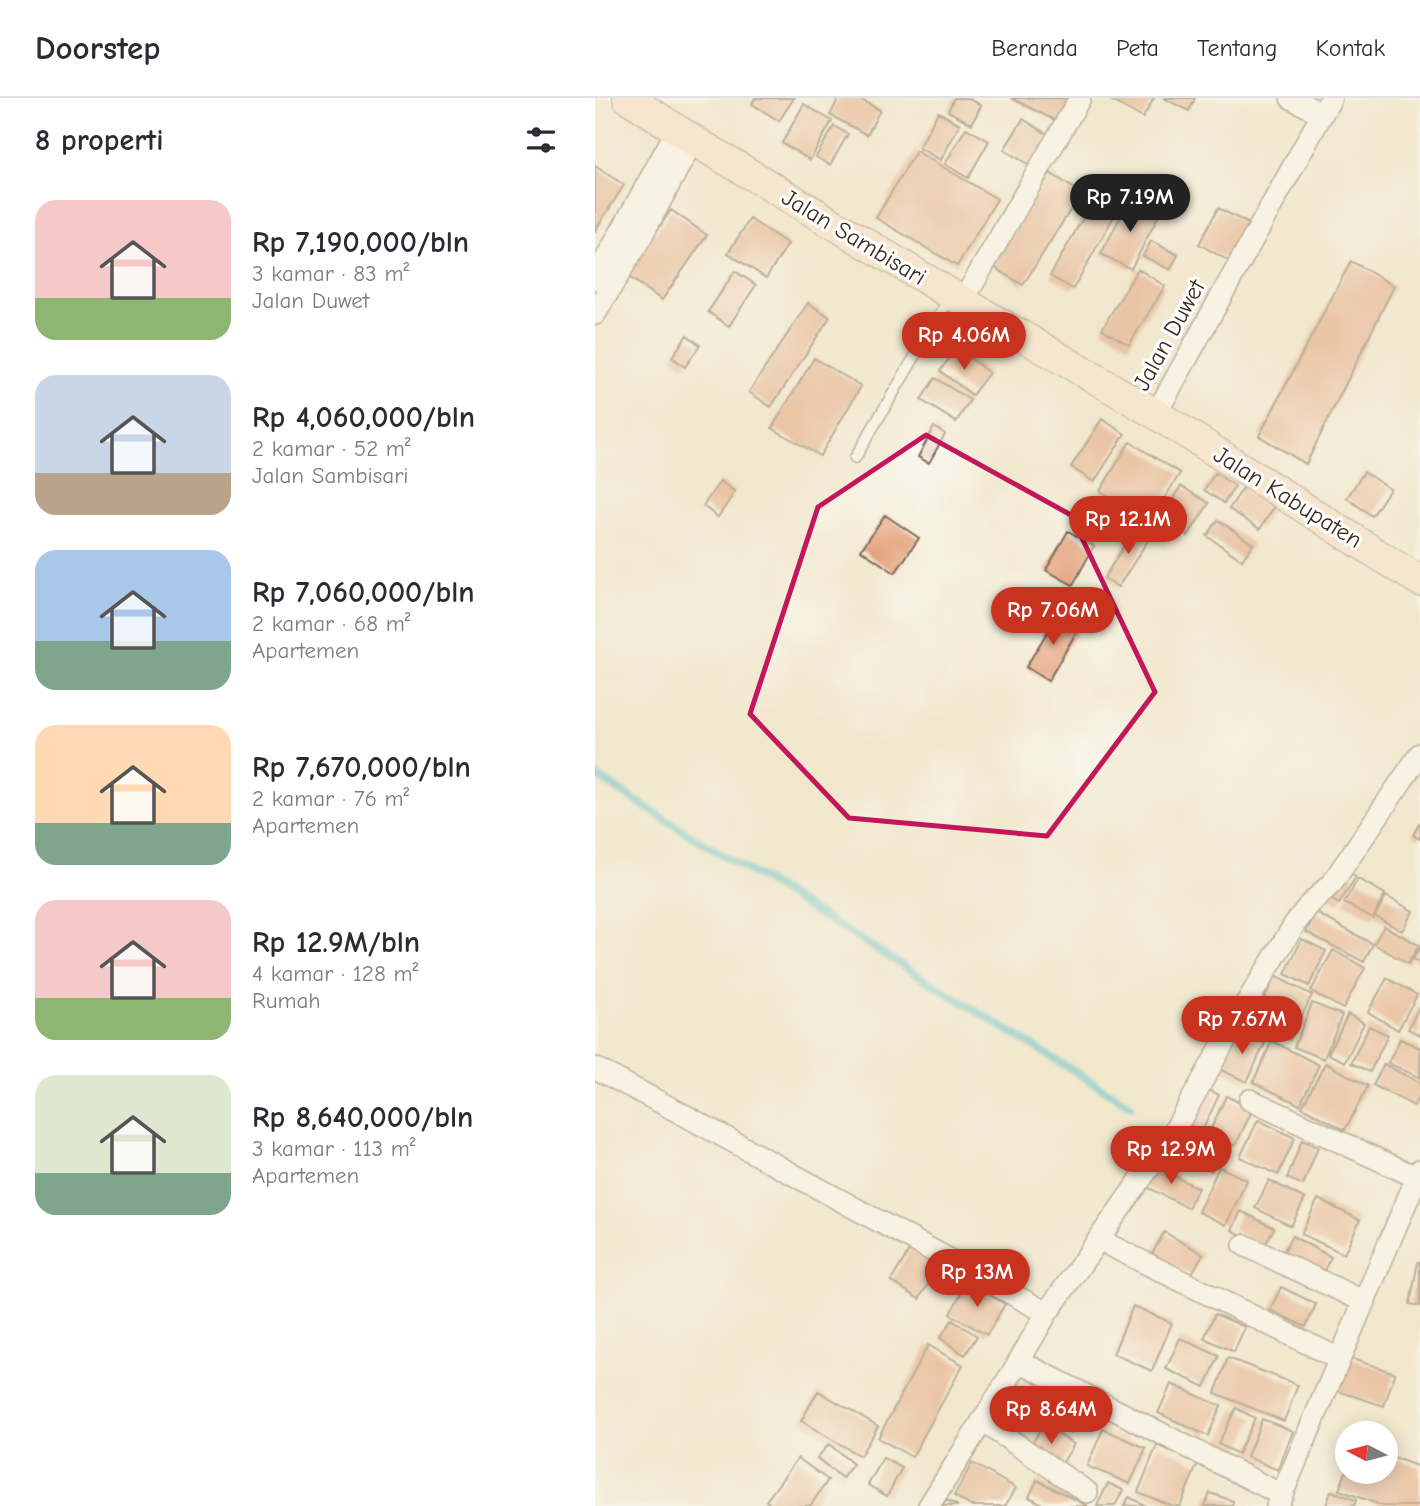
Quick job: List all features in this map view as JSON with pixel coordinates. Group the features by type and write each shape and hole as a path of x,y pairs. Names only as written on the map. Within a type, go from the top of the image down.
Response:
{"main road":[{"name":"Jalan Sambisari","path":"637,100 685,135 1156,414"},
{"name":"Jalan Kabupaten","path":"1156,414 1420,581"}],"street":[{"path":"957,298 1080,98"},
{"path":"1291,98 1327,106"},
{"name":"Jalan Duwet","path":"1156,414 1327,106"},
{"path":"595,279 685,135"},
{"path":"595,314 641,237 685,135"},
{"path":"929,1506 1047,1314 1173,1133 1238,1017 1294,925 1332,883 1420,754"},
{"path":"595,1068 686,1115 1047,1314"},
{"path":"1019,1361 1280,1501 1418,1173 1251,1100"},
{"path":"1244,1245 1364,1302"},
{"path":"1111,1247 1339,1359"},
{"path":"982,1422 1087,1492"}],"lane":[{"path":"855,458 957,298"}],"highlighted area":[{"path":"926,435 1071,515 1155,692 1047,836 849,818 750,714 818,507"}],"building":[{"path":"755,98 794,98 779,121 752,104"},
{"path":"839,98 857,98 880,110 867,135 830,115"},
{"path":"954,98 967,98 981,105 972,124 948,111"},
{"path":"1011,98 1076,98 1062,124"},
{"path":"1107,98 1154,98 1143,118"},
{"path":"1163,98 1195,98 1189,111"},
{"path":"804,104 832,121 810,160 782,143"},
{"path":"938,112 960,124 941,160 919,148"},
{"path":"1023,119 1049,135 1031,166 1004,150"},
{"path":"834,126 848,134 830,165 816,157"},
{"path":"966,128 989,141 968,178 945,164"},
{"path":"916,151 997,199 957,266 876,218"},
{"path":"595,166 624,185 595,231"},
{"path":"1050,173 1081,193 1023,285 992,266"},
{"path":"1093,200 1116,213 1073,289 1050,276"},
{"path":"1129,200 1159,215 1131,269 1101,254"},
{"path":"1218,208 1249,224 1229,261 1199,244"},
{"path":"671,210 707,235 662,300 626,275"},
{"path":"750,219 788,244 766,278 728,253"},
{"path":"1151,241 1178,255 1170,270 1143,256"},
{"path":"1351,261 1394,286 1306,464 1259,436"},
{"path":"1138,269 1165,286 1129,345 1102,329"},
{"path":"735,271 756,285 729,326 708,312"},
{"path":"808,303 830,317 771,407 749,392"},
{"path":"687,335 700,345 685,367 672,357"},
{"path":"957,348 989,373 972,395 940,371"},
{"path":"814,358 861,386 820,456 772,428"},
{"path":"935,378 970,400 956,422 921,400"},
{"path":"1102,419 1125,434 1094,482 1071,467"},
{"path":"934,427 945,434 929,463 918,457"},
{"path":"1130,442 1180,473 1150,522 1100,491"},
{"path":"1364,472 1390,489 1372,516 1347,498"},
{"path":"1215,473 1235,486 1224,503 1204,490"},
{"path":"1250,478 1280,498 1260,529 1229,509"},
{"path":"720,481 735,492 718,517 703,506"},
{"path":"1181,486 1209,503 1188,536 1160,519"},
{"path":"885,515 919,538 895,573 861,550"},
{"path":"1218,520 1253,544 1242,560 1207,536"},
{"path":"1137,525 1152,534 1118,587 1104,578"},
{"path":"1068,531 1094,546 1073,585 1046,570"},
{"path":"1059,613 1080,626 1048,681 1026,667"},
{"path":"1420,822 1420,839 1413,835"},
{"path":"1344,869 1356,877 1339,904 1327,897"},
{"path":"1358,879 1385,894 1373,918 1344,903"},
{"path":"1386,896 1413,911 1402,931 1375,916"},
{"path":"1316,913 1373,944 1364,962 1306,932"},
{"path":"1384,926 1419,945 1408,964 1374,944"},
{"path":"1302,939 1326,951 1309,986 1285,974"},
{"path":"1420,946 1420,963 1413,959"},
{"path":"1333,950 1365,968 1343,1009 1311,991"},
{"path":"1275,976 1312,995 1290,1040 1253,1022"},
{"path":"1387,978 1417,995 1398,1030 1368,1012"},
{"path":"1312,1003 1342,1015 1324,1059 1294,1047"},
{"path":"1420,1005 1420,1035 1408,1029"},
{"path":"1348,1014 1364,1023 1345,1062 1328,1054"},
{"path":"1369,1026 1388,1035 1370,1072 1351,1063"},
{"path":"1237,1030 1265,1043 1247,1082 1219,1069"},
{"path":"1400,1039 1420,1048 1420,1078 1388,1063"},
{"path":"1272,1041 1319,1065 1300,1105 1253,1082"},
{"path":"1325,1063 1368,1086 1345,1130 1302,1107"},
{"path":"1384,1064 1420,1083 1420,1094 1414,1106 1373,1085"},
{"path":"1205,1088 1219,1095 1202,1131 1187,1124"},
{"path":"1226,1096 1253,1109 1235,1146 1209,1133"},
{"path":"1258,1120 1295,1138 1278,1175 1240,1157"},
{"path":"1176,1132 1220,1154 1212,1171 1167,1149"},
{"path":"1302,1140 1318,1147 1303,1185 1287,1178"},
{"path":"1154,1165 1198,1188 1188,1208 1143,1185"},
{"path":"1219,1167 1247,1180 1226,1225 1198,1212"},
{"path":"1269,1180 1305,1199 1291,1226 1255,1208"},
{"path":"1318,1199 1360,1220 1344,1254 1301,1234"},
{"path":"1241,1211 1274,1228 1264,1247 1232,1230"},
{"path":"1164,1232 1203,1254 1191,1275 1152,1254"},
{"path":"1292,1236 1331,1257 1320,1278 1281,1257"},
{"path":"912,1246 940,1264 919,1299 891,1281"},
{"path":"1420,1262 1420,1306 1410,1304"},
{"path":"967,1282 1005,1304 987,1335 950,1314"},
{"path":"1281,1287 1316,1304 1306,1327 1270,1310"},
{"path":"1133,1306 1172,1323 1152,1371 1113,1354"},
{"path":"1215,1314 1245,1327 1234,1352 1204,1338"},
{"path":"952,1320 977,1336 965,1355 940,1338"},
{"path":"1180,1338 1219,1356 1205,1387 1166,1369"},
{"path":"928,1345 963,1365 912,1457 878,1438"},
{"path":"1228,1358 1298,1385 1284,1421 1215,1393"},
{"path":"1349,1358 1395,1373 1384,1406 1338,1391"},
{"path":"1171,1384 1221,1406 1208,1436 1158,1413"},
{"path":"818,1391 878,1426 860,1456 801,1421"},
{"path":"1059,1392 1085,1405 1071,1434 1045,1422"},
{"path":"1236,1408 1255,1418 1238,1454 1218,1444"},
{"path":"1262,1419 1293,1431 1278,1470 1247,1457"},
{"path":"1043,1425 1074,1444 1060,1467 1029,1449"},
{"path":"1103,1429 1146,1448 1130,1484 1087,1466"},
{"path":"829,1444 853,1464 842,1478 817,1458"},
{"path":"1157,1445 1198,1463 1180,1506 1172,1506 1138,1492"},
{"path":"798,1458 828,1480 810,1506 773,1506 766,1501"},
{"path":"883,1458 902,1468 887,1496 868,1485"},
{"path":"1398,1459 1420,1467 1420,1506 1383,1506 1339,1490 1341,1484 1398,1484"},
{"path":"972,1463 1016,1488 1005,1506 971,1506 954,1496"},
{"path":"1037,1480 1088,1506 1046,1506 1029,1497"},
{"path":"1108,1483 1123,1490 1115,1506 1097,1506"},
{"path":"1331,1491 1356,1500 1354,1506 1326,1506"},
{"path":"1210,1493 1233,1501 1232,1506 1205,1506"},
{"path":"1129,1497 1146,1506 1124,1506"},
{"path":"946,1500 958,1506 943,1506"}],"waterway":[{"path":"595,775 1131,1106"}]}
